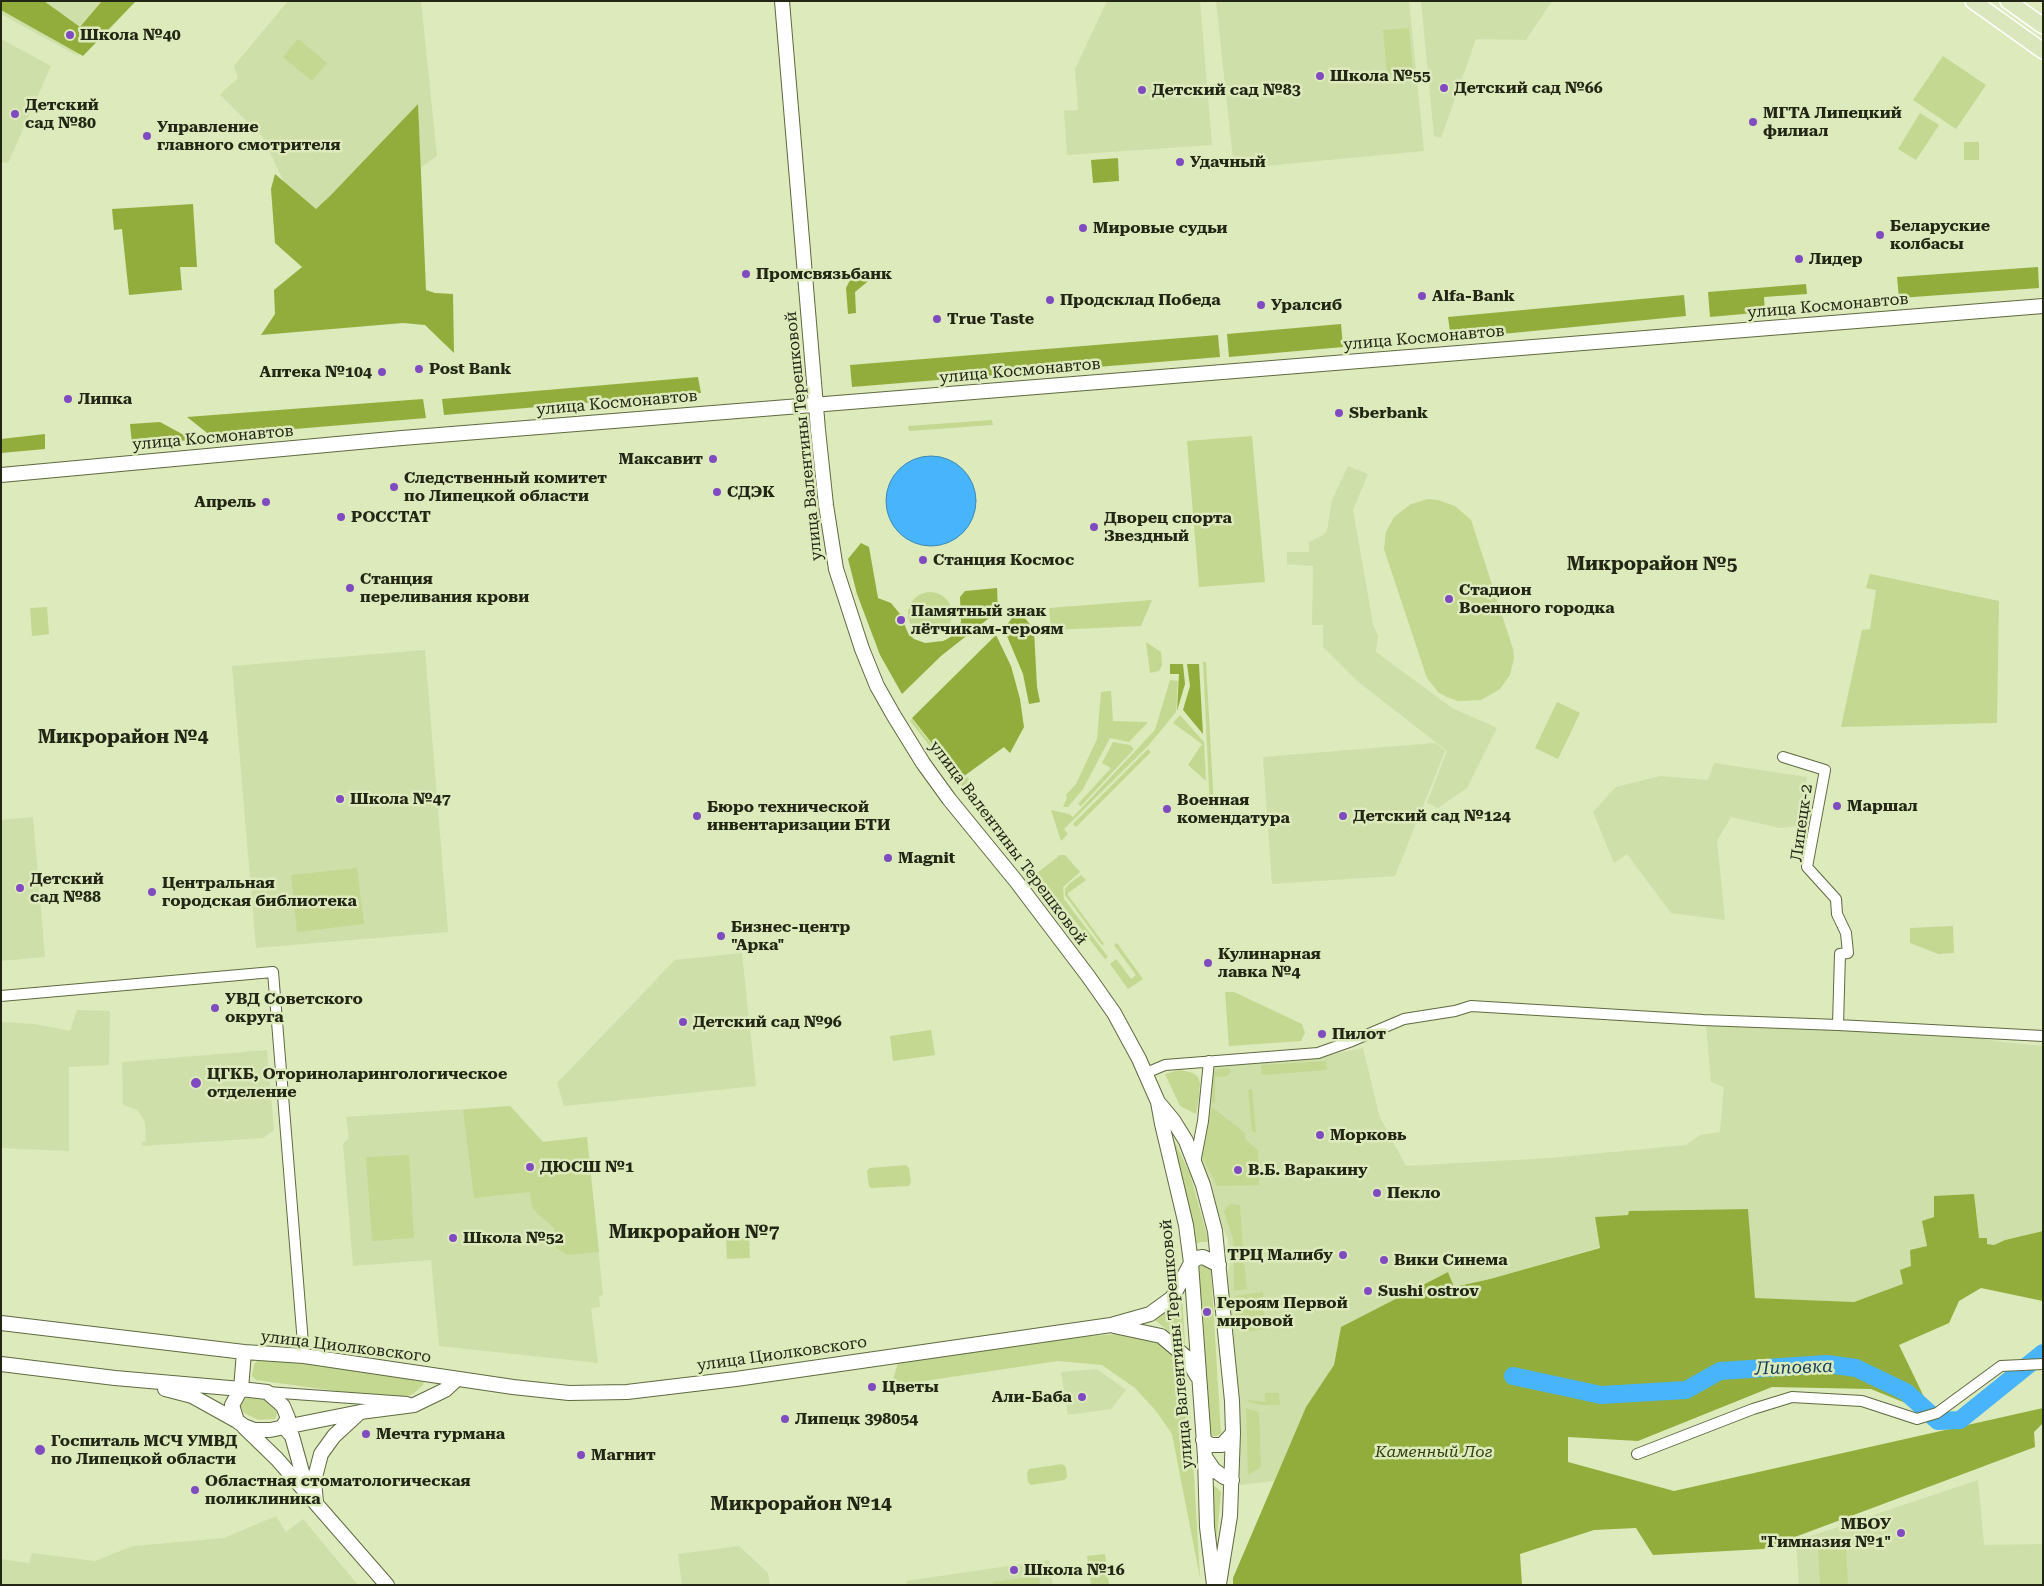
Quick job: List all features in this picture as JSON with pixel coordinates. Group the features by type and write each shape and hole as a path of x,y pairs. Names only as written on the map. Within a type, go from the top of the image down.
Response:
{"main road":[{"name":"улица Валентины Терешковой","path":"782,1 816,405 832,552 842,591 878,686 923,763 1088,976 1114,1013 1146,1073 1158,1102 1186,1225 1191,1263 1204,1440 1207,1527 1214,1585"},
{"path":"1973,1 2043,51"},
{"path":"2008,1 2043,26"},
{"name":"улица Космонавтов","path":"1,475 402,438 2043,306"},
{"name":"улица Валентины Терешковой","path":"1158,1102 1173,1120 1186,1141 1195,1163 1211,1210 1219,1265 1232,1401 1233,1433 1230,1516 1218,1585"},
{"path":"1111,1325 1150,1314 1172,1298 1191,1263 1196,1258 1203,1257 1219,1265"},
{"path":"1,1323 244,1352"},
{"path":"1111,1325 1161,1336 1186,1357 1199,1381"},
{"name":"улица Циолковского","path":"241,1390 244,1352 304,1356 457,1379 569,1393 627,1392 736,1379 1111,1325"},
{"path":"1,1364 116,1378 267,1392 283,1406 288,1418 283,1426"},
{"path":"116,1378 192,1396 254,1430 270,1430 283,1426 420,1402 445,1390 457,1379"},
{"path":"241,1390 232,1405 241,1423 266,1447 316,1502 387,1585"},
{"path":"316,1502 314,1481 321,1454 334,1436 360,1412"},
{"path":"283,1426 292,1436 302,1472 316,1502"},
{"path":"1204,1440 1211,1444 1222,1444 1233,1433"},
{"path":"1205,1457 1214,1470 1232,1480"}],"street":[{"name":"Липецк-2","path":"1783,758 1825,770 1807,867 1836,898 1837,914 1846,933 1848,954 1840,954 1838,1025"},
{"path":"1,996 272,972 304,1356"},
{"path":"1146,1073 1165,1064 1318,1053 1404,1019 1455,1011 1471,1006 1704,1020 2043,1036"},
{"path":"1195,1163 1204,1121 1209,1061"},
{"path":"1186,1063 1202,1068 1208,1079"},
{"path":"1638,1454 1753,1409 1792,1396 1862,1401 1917,1419 1937,1413 2001,1366 2043,1364"},
{"path":"267,1392 420,1402"}],"shaded area":[{"name":"Школа №40","path":"1,1 134,1 78,56 1,14"},
{"path":"288,1 421,1 437,156 390,189 306,228 262,136 220,95 238,78 234,66"},
{"name":"Детский сад №83","path":"1107,1 1200,1 1212,145 1067,155 1064,111 1078,110 1075,69"},
{"name":"Школа №55","path":"1216,1 1409,1 1424,151 1234,169"},
{"name":"Детский сад №66","path":"1421,1 1552,1 1526,40 1476,39 1441,138 1434,136"},
{"path":"1409,28 1413,72 1387,74 1383,30"},
{"name":"Детский сад №80","path":"1,39 51,66 8,163 1,162"},
{"path":"298,39 327,63 312,81 283,57"},
{"path":"1943,56 1986,85 1956,129 1913,100"},
{"path":"1920,113 1939,125 1916,160 1898,149"},
{"path":"1964,142 1979,142 1979,160 1964,160"},
{"path":"992,420 993,425 909,431 908,426"},
{"path":"1252,436 1265,582 1199,587 1187,441"},
{"path":"1348,466 1368,474 1353,510 1373,624 1378,637 1376,652 1452,708 1497,728 1467,788 1438,808 1427,803 1447,751 1356,680 1323,647 1323,625 1312,625 1313,566 1287,564 1287,552 1309,552 1309,542 1322,536 1327,531 1332,500"},
{"name":"Стадион Военного городка","path":"1428,499 1438,500 1455,506 1471,520 1513,649 1514,658 1510,675 1500,689 1481,700 1458,701 1447,697 1438,692 1427,678 1384,549 1386,532 1394,517 1411,504"},
{"path":"1870,574 1999,601 1997,723 1841,727 1862,630 1870,629 1876,590 1866,588"},
{"path":"934,592 946,598 951,605 951,623 946,630 939,635 926,636 918,633 911,626 908,610 911,602 918,595"},
{"path":"1152,600 1141,626 1051,630 1049,608"},
{"path":"47,607 49,634 32,636 30,608"},
{"path":"1146,642 1161,652 1162,665 1159,671 1150,673"},
{"name":"Школа №47","path":"425,650 448,932 256,948 232,666"},
{"path":"1203,662 1206,662 1214,808 1210,808"},
{"path":"1170,680 1178,681 1176,712 1148,746 1064,829 1068,834 1061,841 1051,810 1069,814 1073,817 1155,730"},
{"path":"1111,691 1113,721 1148,722 1129,742 1110,738 1083,789 1068,807 1063,807 1067,798 1066,795 1076,784 1097,739 1101,692"},
{"path":"1557,702 1580,713 1558,759 1535,748"},
{"path":"1180,715 1204,742 1206,781 1188,765 1202,744 1173,723"},
{"path":"912,719 960,781 967,777 974,786 966,792 910,721"},
{"path":"1113,742 1130,745 1134,749 1081,806 1078,804 1111,768 1102,763"},
{"name":"Детский сад №124","path":"1435,743 1445,751 1395,876 1272,884 1263,757"},
{"path":"1148,749 1151,752 1076,827 1073,824"},
{"path":"1714,763 1807,777 1798,826 1780,828 1731,817 1717,841 1725,920 1671,913 1627,854 1614,863 1593,812 1616,787 1660,776 1708,780"},
{"name":"Детский сад №88","path":"33,817 45,957 1,961 1,820"},
{"path":"1060,855 1065,855 1080,872 1063,887 1064,899 1108,957 1105,959 1037,873"},
{"path":"357,868 364,924 297,932 291,875"},
{"path":"1081,875 1086,880 1068,893 1068,895 1104,944 1102,945 1065,895 1065,889 1069,884"},
{"path":"1953,926 1954,953 1938,954 1910,943 1910,928"},
{"path":"1117,943 1143,979 1128,989 1110,964 1116,959 1131,979 1136,975 1114,945"},
{"name":"Детский сад №96","path":"742,953 756,1086 564,1106 557,1083 675,960"},
{"path":"1225,992 1234,992 1302,1024 1305,1033 1301,1041 1229,1046"},
{"path":"77,1010 110,1011 109,1065 69,1067 69,1151 1,1148 1,1022 35,1024 70,1031"},
{"path":"1706,1025 1964,1035 2002,1042 2043,1046 2043,1231 2005,1240 1994,1245 1987,1244 1979,1239 1934,1196 1934,1217 1927,1247 1911,1266 1903,1285 1854,1302 1755,1298 1747,1209 1629,1211 1629,1215 1595,1217 1600,1247 1490,1279 1454,1287 1448,1272 1341,1327 1334,1365 1306,1407 1274,1481 1240,1485 1238,1403 1226,1280 1230,1264 1228,1239 1218,1217 1200,1160 1212,1064 1320,1057 1363,1048 1379,1115 1406,1166 1550,1158 1686,1145 1700,1135 1720,1132 1724,1087 1711,1082"},
{"path":"931,1030 935,1055 893,1061 890,1036"},
{"name":"ЦГКБ, Оториноларингологическое отделение","path":"267,1050 274,1130 263,1138 142,1146 142,1142 146,1141 145,1123 138,1110 123,1105 122,1062"},
{"path":"1326,1061 1327,1070 1262,1075 1261,1065"},
{"path":"1229,1068 1232,1071 1227,1076 1215,1077 1215,1103 1212,1103 1214,1072 1218,1069"},
{"path":"1180,1070 1193,1073 1198,1077 1200,1083 1196,1114 1180,1106 1165,1074"},
{"path":"1252,1089 1256,1133 1252,1131 1248,1090"},
{"name":"Школа №52","path":"510,1106 543,1142 587,1137 603,1295 599,1296 600,1307 591,1308 598,1363 439,1346 431,1260 353,1266 343,1144 349,1138 346,1117"},
{"name":"ДЮСШ №1","path":"510,1106 543,1142 587,1137 599,1252 568,1255 556,1248 554,1228 532,1208 530,1192 474,1198 463,1110"},
{"path":"1212,1107 1245,1133 1245,1139 1258,1150 1259,1185 1217,1186 1202,1157 1203,1142"},
{"path":"1166,1123 1190,1174 1209,1242 1192,1245 1181,1172"},
{"path":"409,1155 414,1238 372,1241 366,1157"},
{"path":"906,1165 909,1168 911,1182 909,1186 871,1188 869,1186 867,1171 870,1168"},
{"path":"1230,1204 1240,1205 1243,1248 1234,1250 1233,1238 1224,1213"},
{"path":"749,1237 750,1258 727,1259 726,1238"},
{"path":"1243,1252 1247,1289 1234,1291 1234,1253"},
{"path":"1209,1266 1211,1271 1221,1433 1217,1436 1212,1436 1209,1433 1198,1277 1199,1267"},
{"path":"1263,1292 1265,1329 1246,1332 1240,1329 1236,1323 1234,1296"},
{"path":"1182,1294 1185,1344 1155,1320 1169,1309"},
{"path":"1121,1334 1160,1342 1171,1352 1182,1375 1190,1409 1200,1578 1172,1434 1156,1411 1135,1388 1102,1365 1058,1361 891,1386 898,1363 1074,1337"},
{"path":"267,1357 421,1379 424,1382 413,1394 396,1399 256,1380 252,1376 254,1364 259,1359"},
{"path":"1097,1369 1126,1390 1111,1409 1068,1415 1061,1372"},
{"path":"253,1393 275,1404 278,1411 275,1419 259,1420 244,1413 239,1404 242,1396"},
{"path":"1265,1393 1279,1393 1280,1405 1261,1405 1249,1402 1248,1400 1265,1402"},
{"path":"1246,1408 1259,1412 1261,1467 1248,1475"},
{"path":"1062,1464 1066,1467 1067,1477 1064,1480 1031,1485 1028,1482 1027,1473 1029,1469"},
{"path":"1208,1480 1221,1492 1215,1557"},
{"name":"МБОУ \"Гимназия №1\"","path":"1978,1480 1984,1545 2043,1544 2043,1585 1799,1585 1796,1541"},
{"path":"276,1516 286,1532 303,1519 358,1585 1,1585 1,1559 29,1563 32,1553 95,1561 133,1546 224,1538"},
{"path":"739,1546 768,1573 770,1585 682,1585 678,1554"},
{"path":"1846,1546 1848,1585 1820,1585 1818,1547"},
{"path":"1105,1554 1109,1584 1091,1585 1087,1556"},
{"name":"Школа №16","path":"1049,1560 1053,1585 907,1585 906,1581"},
{"path":"1039,1576 1040,1585 993,1585 993,1582"}],"green space":[{"name":"Школа №40","path":"1,1 44,1 80,27 102,1 136,1 83,56 1,10"},
{"path":"418,104 426,290 435,293 453,294 454,353 425,325 403,323 261,335 275,314 274,290 302,267 275,243 271,189 275,174 316,209"},
{"path":"1118,158 1119,181 1093,183 1091,160"},
{"path":"193,204 197,267 180,267 182,290 129,295 122,229 114,230 112,209"},
{"path":"2038,267 2039,288 1899,298 1897,277"},
{"path":"871,274 872,278 855,292 856,313 848,314 846,288 852,276"},
{"path":"1806,284 1807,294 1764,297 1765,312 1710,317 1708,292"},
{"path":"1684,295 1686,316 1451,339 1448,317"},
{"path":"1341,324 1343,347 1229,357 1227,334"},
{"path":"1218,335 1220,357 852,387 850,365"},
{"path":"698,377 701,393 444,415 442,399"},
{"path":"423,399 426,418 211,436 187,417"},
{"path":"160,422 193,440 132,444 130,424"},
{"path":"45,434 45,449 1,453 1,439"},
{"path":"861,543 869,547 878,598 891,603 900,614 908,633 914,639 925,643 943,641 957,630 961,622 960,597 965,591 997,588 998,611 941,656 902,694 880,655 857,594 848,559"},
{"path":"1012,618 1025,618 1034,630 1037,687 1040,702 1029,704 1023,674 1004,629"},
{"path":"996,635 1011,666 1020,699 1024,727 1010,753 1004,747 960,779 912,718"},
{"path":"1170,664 1183,664 1185,684 1177,711 1179,674 1170,674"},
{"path":"1187,664 1199,664 1203,734 1183,710 1190,686"},
{"name":"Каменный Лог","path":"1974,1194 1979,1238 1987,1238 1987,1244 1994,1245 2005,1240 2043,1231 2043,1301 1981,1288 1959,1301 1949,1323 1899,1345 1925,1399 1920,1409 1871,1389 1772,1387 1638,1441 1568,1437 1568,1462 1674,1491 2043,1408 2043,1423 2034,1432 2035,1447 1763,1549 1653,1555 1636,1528 1594,1530 1520,1554 1522,1585 1233,1585 1233,1578 1306,1407 1334,1365 1341,1327 1448,1272 1454,1287 1490,1279 1600,1248 1595,1217 1628,1215 1629,1211 1748,1209 1755,1298 1854,1302 1903,1284 1900,1270 1911,1266 1910,1250 1927,1246 1922,1221 1934,1217 1934,1196"}],"water":[{"path":"931,456 948,460 963,469 972,484 976,501 972,518 963,533 948,542 931,546 914,542 899,533 890,518 886,501 890,484 899,469 914,460"}],"waterway":[{"name":"Липовка","path":"1513,1376 1601,1395 1686,1390 1720,1371 1827,1364 1856,1368 1906,1392 1938,1421 1960,1420 2043,1353"}],"place":[{"name":"Школа №40","path":"70,35"},
{"name":"Школа №55","path":"1320,76"},
{"name":"Детский сад №66","path":"1444,88"},
{"name":"Детский сад №83","path":"1142,90"},
{"name":"Детский сад №80","path":"15,114"},
{"name":"МГТА Липецкий филиал","path":"1753,122"},
{"name":"Управление главного смотрителя","path":"147,136"},
{"name":"Удачный","path":"1180,162"},
{"name":"Мировые судьи","path":"1083,228"},
{"name":"Беларуские колбасы","path":"1880,235"},
{"name":"Лидер","path":"1799,259"},
{"name":"Промсвязьбанк","path":"746,274"},
{"name":"Alfa-Bank","path":"1422,296"},
{"name":"Продсклад Победа","path":"1050,300"},
{"name":"Уралсиб","path":"1261,305"},
{"name":"True Taste","path":"937,319"},
{"name":"Post Bank","path":"419,369"},
{"name":"Аптека №104","path":"382,372"},
{"name":"Липка","path":"68,399"},
{"name":"Sberbank","path":"1339,413"},
{"name":"Максавит","path":"713,459"},
{"name":"Следственный комитет по Липецкой области","path":"394,487"},
{"name":"СДЭК","path":"717,492"},
{"name":"Апрель","path":"266,502"},
{"name":"РОССТАТ","path":"341,517"},
{"name":"Дворец спорта Звездный","path":"1094,527"},
{"name":"Станция Космос","path":"923,560"},
{"name":"Станция переливания крови","path":"350,588"},
{"name":"Стадион Военного городка","path":"1449,599"},
{"name":"Памятный знак лётчикам-героям","path":"901,620"},
{"name":"Школа №47","path":"340,799"},
{"name":"Маршал","path":"1837,806"},
{"name":"Военная комендатура","path":"1167,809"},
{"name":"Бюро технической инвентаризации БТИ","path":"697,816"},
{"name":"Детский сад №124","path":"1343,816"},
{"name":"Magnit","path":"888,858"},
{"name":"Детский сад №88","path":"20,888"},
{"name":"Центральная городская библиотека","path":"152,892"},
{"name":"Бизнес-центр \"Арка\"","path":"721,936"},
{"name":"Кулинарная лавка №4","path":"1208,963"},
{"name":"УВД Советского округа","path":"215,1008"},
{"name":"Детский сад №96","path":"683,1022"},
{"name":"Пилот","path":"1322,1034"},
{"name":"ЦГКБ, Оториноларингологическое отделение","path":"196,1083"},
{"name":"Морковь","path":"1320,1135"},
{"name":"ДЮСШ №1","path":"530,1167"},
{"name":"В.Б. Варакину","path":"1238,1170"},
{"name":"Пекло","path":"1377,1193"},
{"name":"Школа №52","path":"453,1238"},
{"name":"ТРЦ Малибу","path":"1343,1255"},
{"name":"Вики Синема","path":"1384,1260"},
{"name":"Sushi ostrov","path":"1368,1291"},
{"name":"Героям Первой мировой","path":"1207,1312"},
{"name":"Цветы","path":"872,1387"},
{"name":"Али-Баба","path":"1082,1397"},
{"name":"Липецк 398054","path":"785,1419"},
{"name":"Мечта гурмана","path":"366,1434"},
{"name":"Госпиталь МСЧ УМВД по Липецкой области","path":"40,1450"},
{"name":"Магнит","path":"581,1455"},
{"name":"Областная стоматологическая поликлиника","path":"195,1490"},
{"name":"МБОУ \"Гимназия №1\"","path":"1901,1533"},
{"name":"Школа №16","path":"1014,1570"}],"district":[{"name":"Микрорайон №5","path":"1652,564"},
{"name":"Микрорайон №4","path":"123,737"},
{"name":"Микрорайон №7","path":"694,1232"},
{"name":"Микрорайон №14","path":"801,1504"}]}
